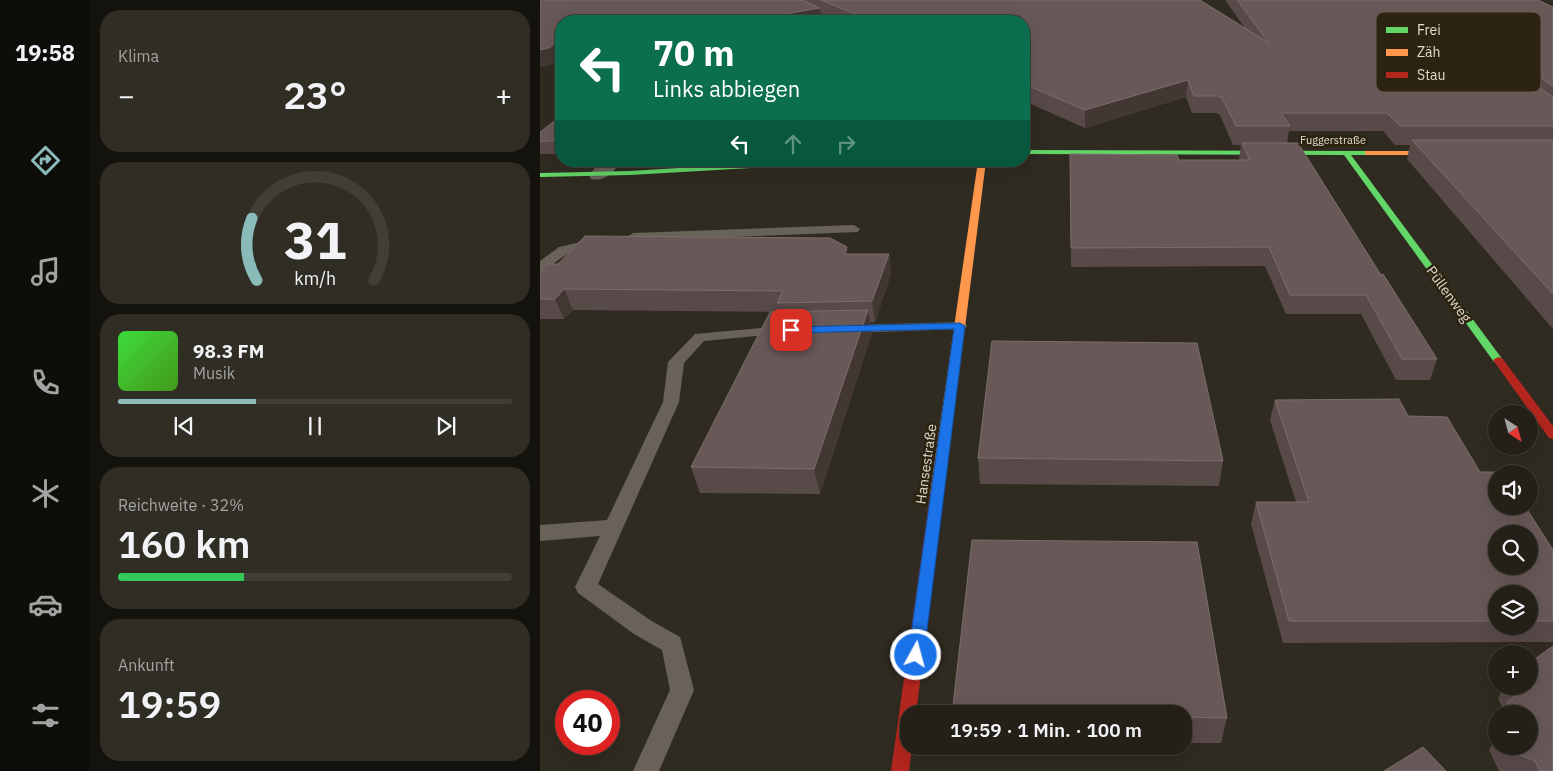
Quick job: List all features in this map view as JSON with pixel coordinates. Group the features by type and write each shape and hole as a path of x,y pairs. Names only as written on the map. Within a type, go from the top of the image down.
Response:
{"street":[{"name":"Fuggerstraße","path":"1030,152 1454,153"},
{"name":"Püllenweg","path":"1346,153 1553,435"},
{"path":"598,175 606,167"},
{"path":"540,175 598,175 734,167"},
{"name":"Hansestraße","path":"900,771 981,167"}],"lane":[{"path":"780,0 816,15"},
{"path":"540,267 564,250 613,238 854,229"},
{"path":"831,330 960,326"},
{"path":"646,771 682,690 672,644 642,627 586,587 671,402 676,362 700,337 772,330 801,330"},
{"path":"540,533 613,527"}],"building":[{"path":"540,0 802,0 820,8 779,15 555,15 555,44 549,48 540,50"},
{"path":"821,0 1200,0 1269,43 1237,0 1538,0 1553,7 1553,86 1541,78 1541,12 1376,12 1376,92 1541,92 1541,89 1553,97 1553,126 1400,126 1387,113 1281,113 1290,126 1236,126 1222,98 1219,96 1194,96 1188,80 1085,110 1030,87 1030,15 857,15"},
{"path":"555,121 555,141 540,141 540,132"},
{"path":"1412,140 1553,140 1553,294"},
{"path":"1242,143 1298,143 1381,275 1383,274 1437,359 1402,359 1366,295 1290,295 1269,247 1071,248 1070,154 1177,155 1179,160 1250,160"},
{"path":"585,236 830,238 847,247 845,254 889,254 872,301 777,303 783,291 564,289 555,299 540,299 540,272 547,264 558,264"},
{"path":"868,310 814,469 691,467 770,312"},
{"path":"992,341 1197,343 1223,461 978,458"},
{"path":"1399,399 1408,416 1447,417 1480,472 1488,472 1488,515 1531,515 1537,525 1488,525 1488,575 1538,575 1538,526 1553,550 1553,621 1538,621 1538,585 1488,585 1488,621 1289,621 1256,502 1309,502 1275,400"},
{"path":"972,540 1197,542 1227,718 1192,717 1192,705 953,705"},
{"path":"1553,646 1553,771 1540,771 1535,761 1520,755 1538,755 1538,705 1508,705 1507,702 1518,695 1538,695 1538,657"},
{"path":"1423,747 1446,771 1384,771"}],"traffic: fast":[{"path":"1030,152 1368,153"},
{"path":"1346,153 1498,360"},
{"path":"540,175 630,173 733,167"}],"traffic: slow":[{"path":"1368,153 1445,153"},
{"path":"937,494 981,167"}],"traffic: jam":[{"path":"1498,360 1553,435"},
{"path":"900,771 937,494"}],"route":[{"path":"791,330 960,326 916,655"}]}
